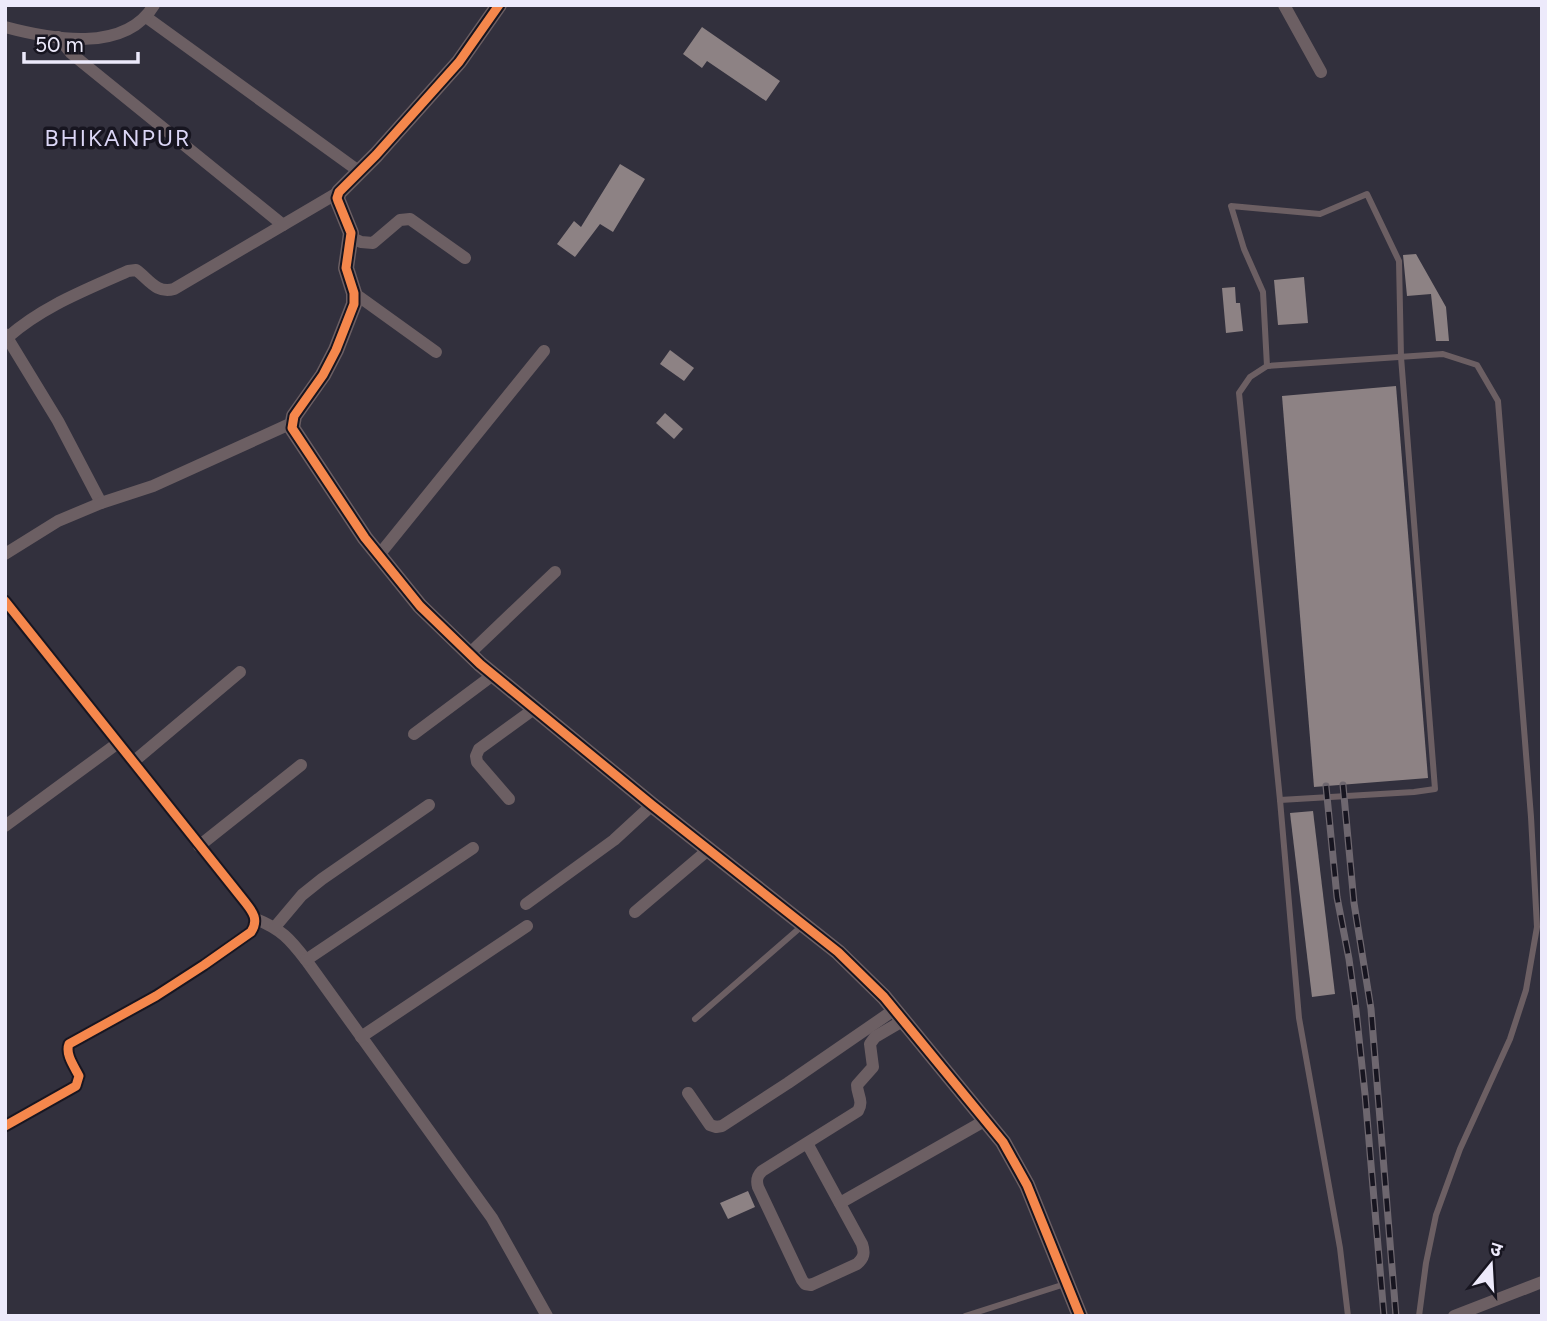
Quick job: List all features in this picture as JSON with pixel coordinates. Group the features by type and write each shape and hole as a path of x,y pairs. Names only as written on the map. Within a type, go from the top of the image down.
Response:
{"street":[{"path":"102,503 7,335 52,305 128,271 136,270 161,290 174,289 339,192 459,62 499,5"},
{"path":"1284,5 1321,72"},
{"path":"5,27 43,36 103,38 137,24 150,11 360,172"},
{"path":"58,37 83,63 283,225"},
{"path":"339,192 337,198 352,238 346,268 354,293 354,304 323,375 294,416 294,432 365,538 420,606 469,654 652,806 838,952 884,997 1003,1142 1027,1185 1080,1316"},
{"path":"352,238 373,243 400,220 410,219 466,258"},
{"path":"354,293 436,352"},
{"path":"379,555 544,351"},
{"path":"5,554 58,521 153,486 292,423"},
{"path":"469,654 555,572"},
{"path":"5,601 256,919 275,927 290,939 306,960 492,1218 547,1316"},
{"path":"133,762 240,673"},
{"path":"414,734 493,675"},
{"path":"509,799 477,762 476,755 479,749 534,709"},
{"path":"5,826 118,743"},
{"path":"199,846 301,765"},
{"path":"275,927 302,895 322,879 429,805"},
{"path":"526,904 614,840 652,806"},
{"path":"306,960 473,848"},
{"path":"635,912 708,850"},
{"path":"5,1126 76,1086 79,1076 68,1053 69,1044 156,996 204,965 251,932 256,919"},
{"path":"361,1037 527,926"},
{"path":"688,1093 710,1125 722,1126 899,1015"},
{"path":"807,1143 864,1252 857,1264 811,1285 802,1280 757,1182 758,1175 762,1171 858,1111 861,1101 857,1085 873,1067 870,1044 899,1015"},
{"path":"840,1202 986,1120"},
{"path":"1454,1316 1542,1282"}],"lane":[{"path":"1268,366 1263,292 1244,249 1231,206 1320,214 1367,194 1399,261 1401,357 1435,789 1280,800"},
{"path":"1348,1316 1340,1248 1299,1018 1240,393 1250,377 1268,366 1443,354 1477,365 1498,401 1531,817 1537,927 1526,990 1510,1039 1460,1149 1436,1215 1419,1316"},
{"path":"695,1019 803,925"},
{"path":"965,1316 1067,1284"},
{"path":"995,1307 998,1316"}],"building":[{"path":"702,27 780,81 766,101 707,61 702,68 683,54"},
{"path":"620,164 645,179 613,232 600,224 575,257 557,244 574,221 581,227"},
{"path":"1416,254 1446,307 1449,341 1436,341 1431,294 1407,296 1403,255"},
{"path":"1304,277 1308,323 1278,325 1274,280"},
{"path":"1235,287 1243,331 1226,333 1222,288"},
{"path":"670,350 694,368 684,381 660,364"},
{"path":"1396,386 1428,778 1314,787 1282,396"},
{"path":"665,413 683,429 674,439 656,423"},
{"path":"1313,811 1335,994 1312,997 1290,813"},
{"path":"748,1191 755,1207 728,1219 720,1203"}],"railway":[{"path":"1343,785 1354,903 1371,1009 1396,1316"},
{"path":"1326,786 1337,897 1356,1010 1384,1316"}],"cycle path":[{"path":"499,5 459,62 339,192 337,198 351,233 346,268 354,293 354,304 336,350 323,375 294,416 292,428 365,538 420,606 480,664 838,952 884,997 1003,1142 1027,1185 1080,1316"},
{"path":"5,601 248,906 255,920 251,932 204,965 156,996 69,1044 69,1056 79,1076 76,1086 5,1126"}],"district":[{"name":"BHIKANPUR","path":"118,138"}]}
